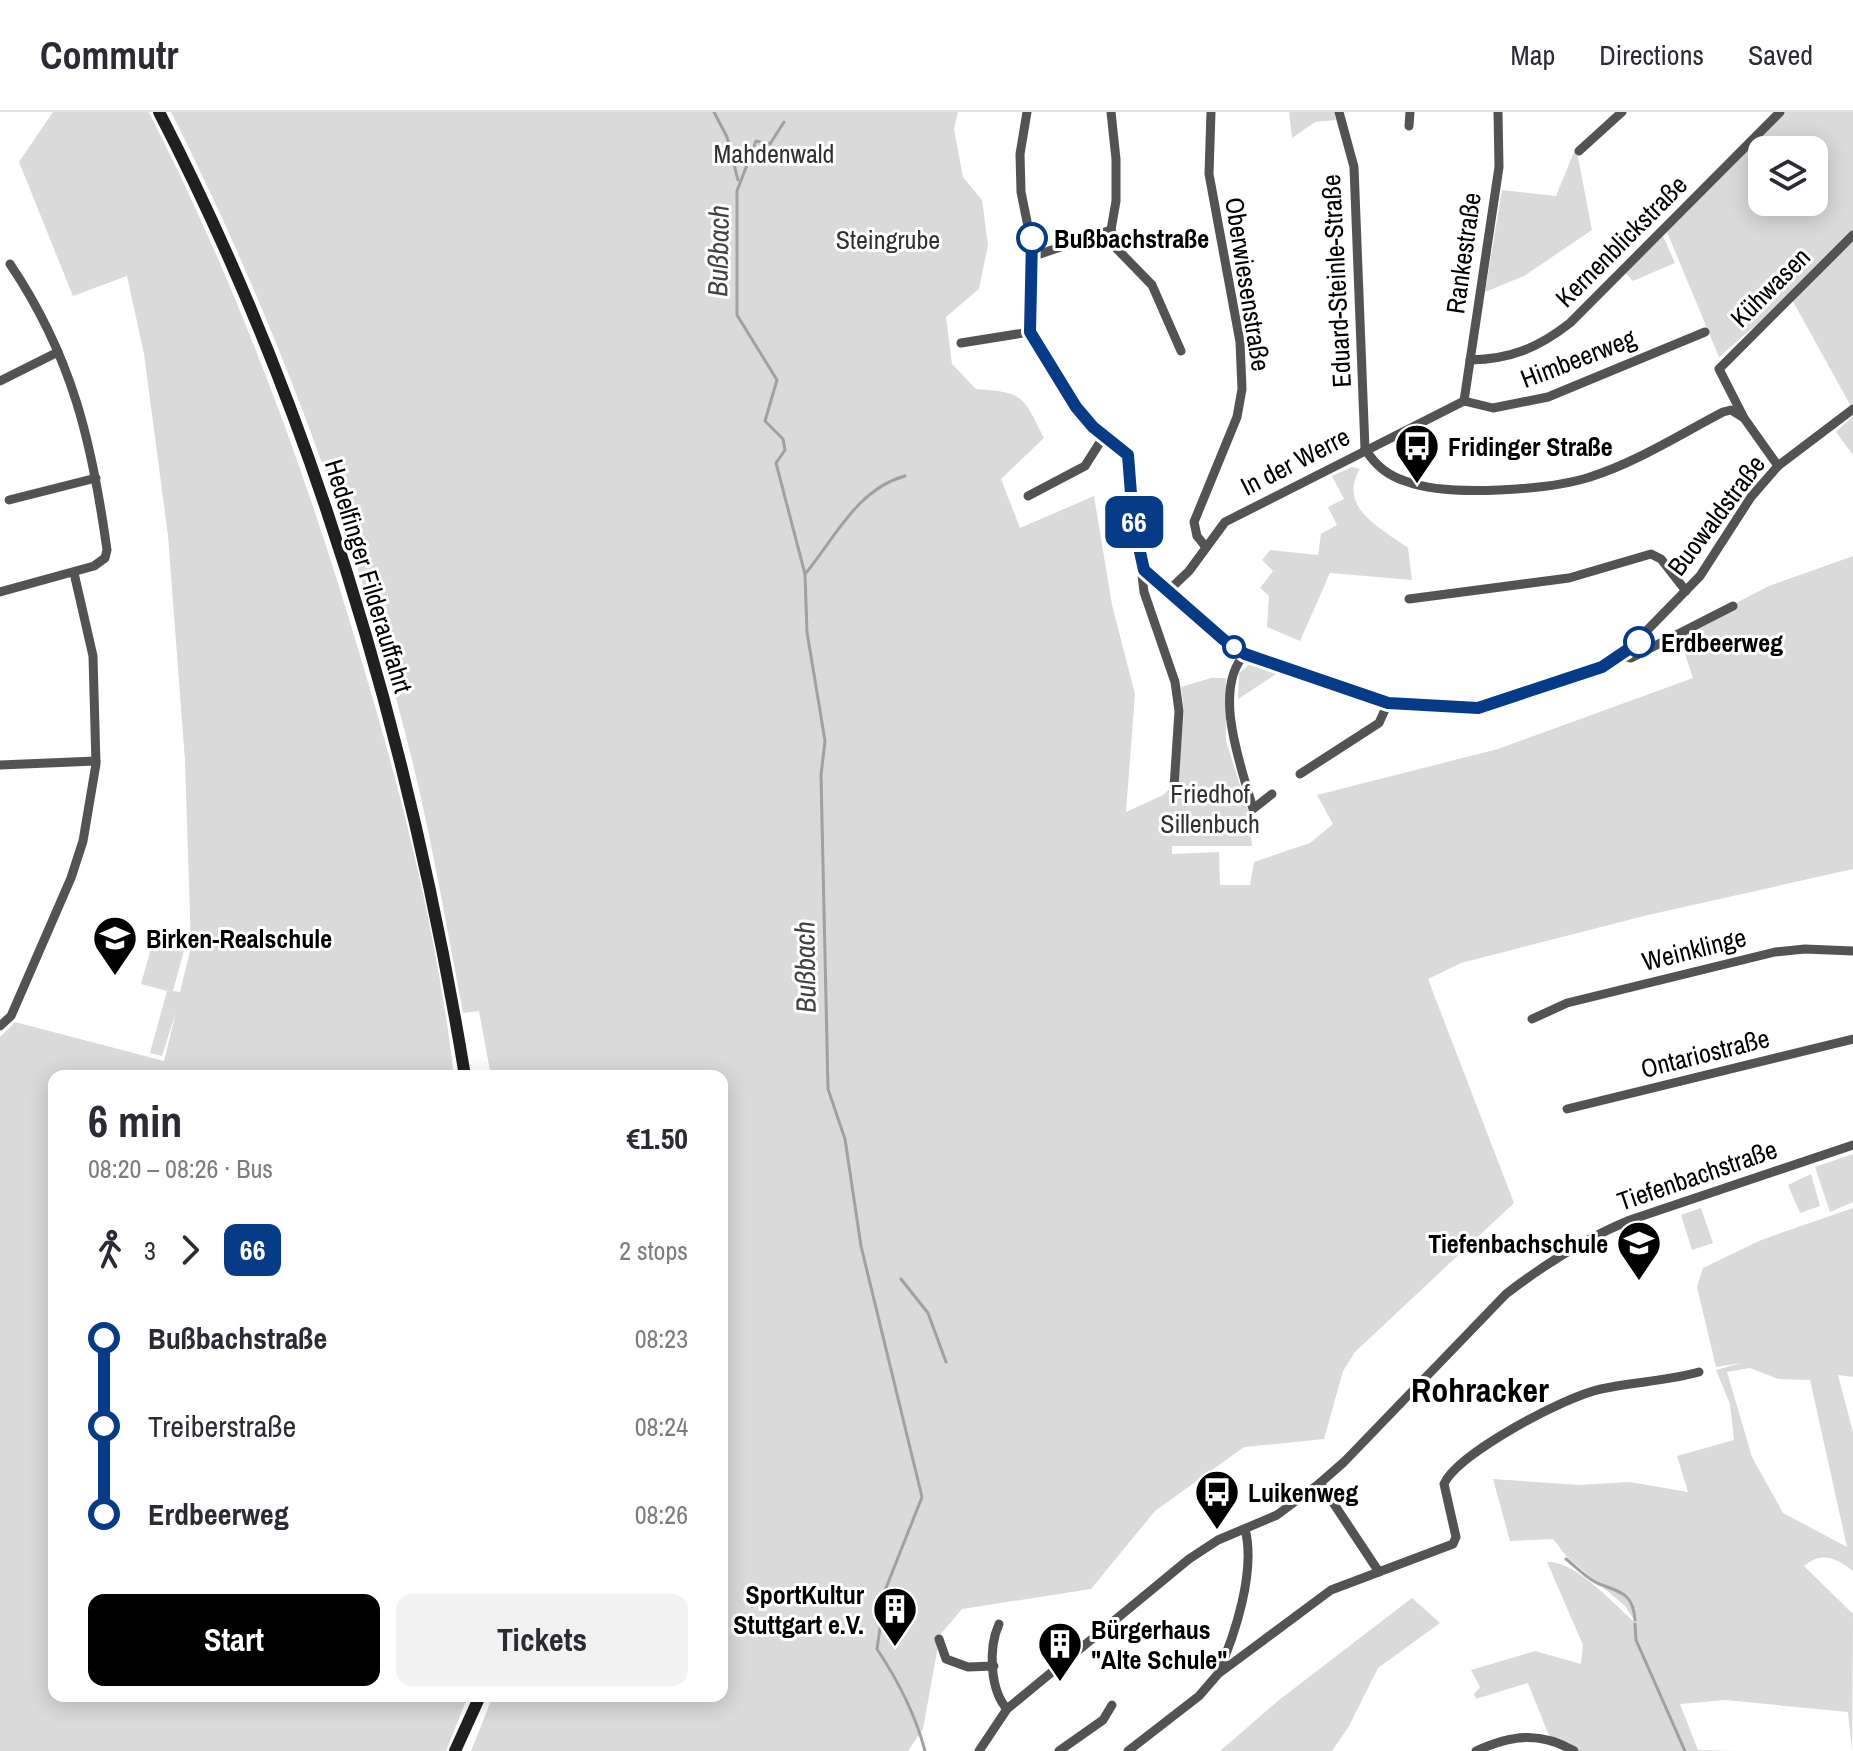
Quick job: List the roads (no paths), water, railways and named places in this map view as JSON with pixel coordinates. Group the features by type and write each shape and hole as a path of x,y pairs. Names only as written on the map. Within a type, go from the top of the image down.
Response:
{"main road":[{"name":"Hedelfinger Filderauffahrt","path":"159,112 245,296 296,421 350,577 417,823 464,1070"},
{"path":"455,1751 477,1702"}],"street":[{"path":"1027,112 1020,154 1021,192 1034,256 1030,332 1076,407 1128,455 1133,520 1144,570 1144,592 1175,682 1179,711 1174,787"},
{"path":"1111,112 1116,173 1111,230 1116,248 1152,285 1181,351"},
{"name":"Oberwiesenstraße","path":"1205,546 1197,536 1194,522 1237,417 1242,389 1240,342 1209,174 1211,112"},
{"name":"Eduard-Steinle-Straße","path":"1339,112 1354,167 1365,449"},
{"path":"1409,126 1410,112"},
{"name":"Rankestraße","path":"1464,401 1499,167 1498,112"},
{"path":"1579,151 1622,112"},
{"name":"Kernenblickstraße","path":"1470,360 1521,354 1546,342 1570,323 1780,112"},
{"path":"1034,256 1111,230"},
{"name":"Kühwasen","path":"1744,418 1719,369 1853,235"},
{"path":"0,592 74,573 94,566 105,558 96,478 73,383 10,264"},
{"path":"961,343 1030,332"},
{"name":"Himbeerweg","path":"1464,401 1493,408 1548,397 1705,332"},
{"path":"0,381 58,352"},
{"name":"In der Werre","path":"1169,590 1189,571 1225,522 1464,401"},
{"name":"Buowaldstraße","path":"1144,570 1224,640 1245,654 1388,703 1478,708 1602,667 1622,656 1686,591 1718,552 1751,497 1778,466 1853,409"},
{"path":"1365,449 1387,473 1417,485 1457,489 1550,486 1589,478 1634,460 1731,410 1744,418 1778,466"},
{"path":"1028,496 1085,466 1104,436"},
{"path":"9,500 96,478"},
{"path":"1409,599 1569,578 1651,554 1661,559 1686,591"},
{"path":"0,1026 11,1016 71,878 83,841 96,761 93,656 74,573"},
{"name":"Buowaldstraße","path":"1622,656 1631,658 1733,606"},
{"path":"1245,654 1233,670 1232,741 1253,809 1272,794"},
{"path":"1300,774 1379,723 1388,703"},
{"path":"0,765 96,761"},
{"name":"Weinklinge","path":"1532,1019 1567,1003 1775,952 1805,949 1853,951"},
{"path":"1543,1001 1549,1011"},
{"name":"Ontariostraße","path":"1567,1109 1853,1039"},
{"name":"Tiefenbachstraße","path":"979,1751 1007,1709 1189,1559 1277,1515 1320,1483 1506,1294 1566,1252 1596,1235 1662,1208 1853,1145"},
{"path":"1128,1751 1199,1696 1218,1674 1331,1590 1453,1544 1456,1537 1444,1484 1455,1468 1502,1434 1598,1389 1666,1382 1699,1372"},
{"path":"1320,1483 1379,1572"},
{"path":"1218,1674 1238,1622 1247,1554 1245,1529"},
{"path":"999,1624 994,1639 995,1692 1007,1709"},
{"path":"939,1639 946,1659 968,1667 994,1666"},
{"path":"1059,1751 1103,1720 1112,1705"},
{"path":"1476,1751 1523,1736 1540,1736 1574,1751"}],"waterway":[{"name":"Bußbach","path":"714,112 727,137 738,180"},
{"name":"Bußbach","path":"784,122 770,144 756,141 737,191 737,315 777,380 765,421 783,439 785,450 776,463 805,574 807,632 825,741 821,775 828,1089 845,1139 861,1246 922,1497 886,1588 877,1649 906,1698 925,1751"},
{"path":"805,574 860,503 888,482 905,476"},
{"path":"901,1279 928,1313 946,1362"},
{"path":"1566,1559 1593,1581 1624,1594 1634,1611 1635,1620"},
{"path":"1635,1624 1636,1640 1685,1751"}],"place":[{"name":"Bußbachstraße","path":"1032,238"},
{"name":"Fridinger Straße","path":"1417,485"},
{"name":"Erdbeerweg","path":"1639,642"},
{"name":"Birken-Realschule","path":"115,977"},
{"name":"Tiefenbachschule","path":"1639,1282"},
{"name":"Luikenweg","path":"1217,1531"},
{"name":"SportKultur Stuttgart e.V.","path":"895,1648"},
{"name":"Bürgerhaus \"Alte Schule\"","path":"1060,1683"}],"district":[{"name":"Rohracker","path":"1480,1390"}],"park label":[{"name":"Mahdenwald","path":"774,153"},
{"name":"Steingrube","path":"888,239"},
{"name":"Friedhof Sillenbuch","path":"1210,808"}]}
